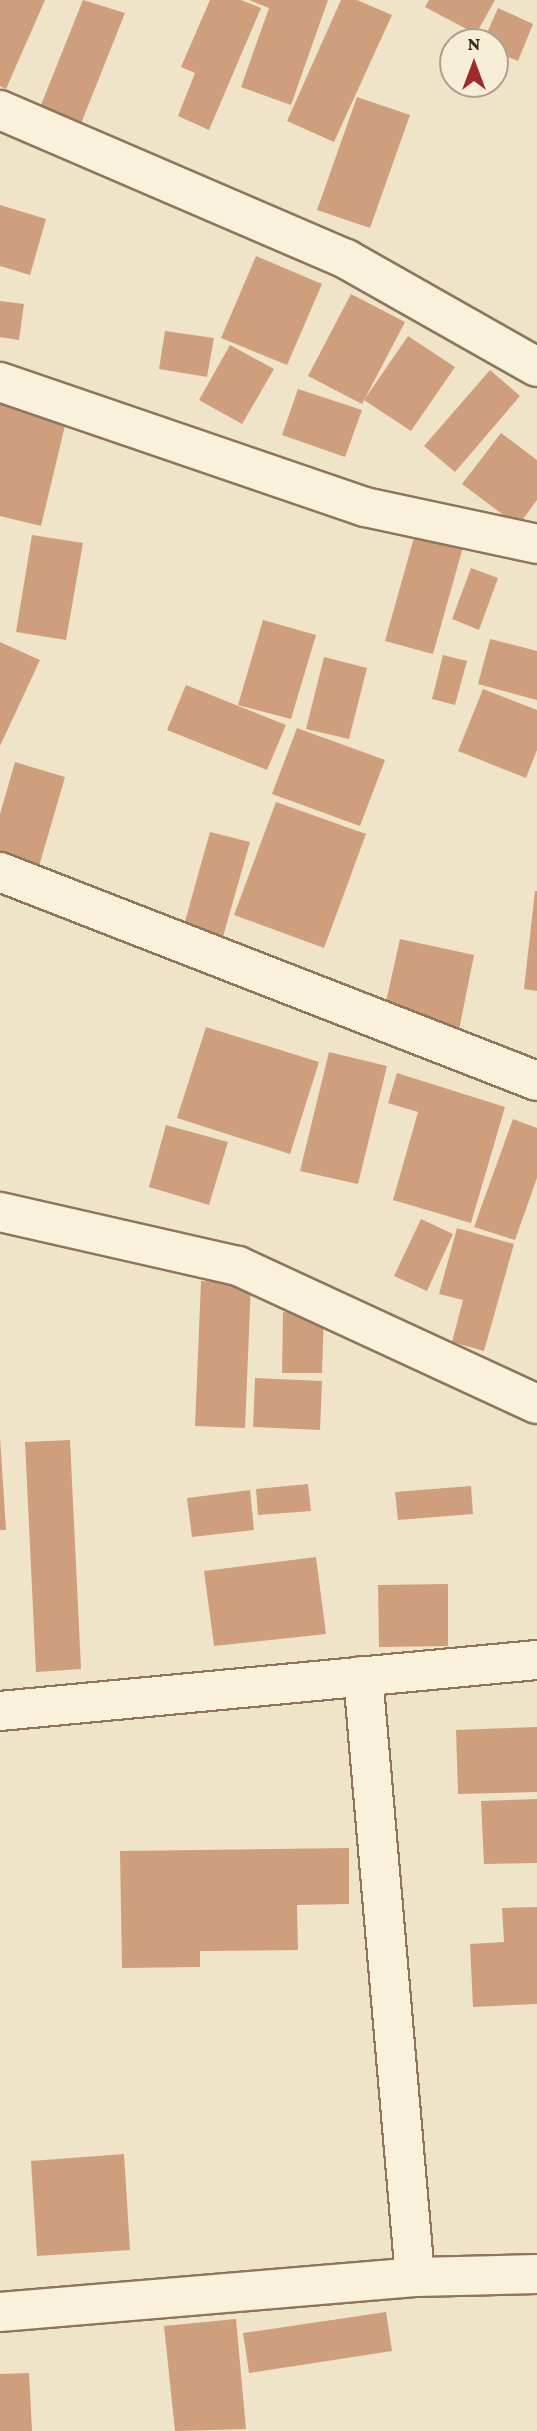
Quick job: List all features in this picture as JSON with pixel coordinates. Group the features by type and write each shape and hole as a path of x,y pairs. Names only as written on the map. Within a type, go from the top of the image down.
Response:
{"street":[{"path":"0,110 346,260 537,368"},
{"path":"0,382 365,507 537,544"},
{"path":"0,872 537,1081"},
{"path":"0,1212 237,1266 537,1404"},
{"path":"0,1712 537,1660"},
{"path":"363,1676 415,2277"},
{"path":"0,2312 415,2277 537,2274"}],"building":[{"path":"0,0 45,0 6,89 0,86"},
{"path":"83,0 125,13 78,131 37,115"},
{"path":"210,0 241,0 261,8 209,130 178,116 195,73 181,67"},
{"path":"249,0 328,0 291,105 241,87 269,8"},
{"path":"341,0 357,0 392,15 334,142 287,121"},
{"path":"429,0 495,0 479,28 465,28 425,7"},
{"path":"498,8 533,24 518,61 509,57 509,28 489,28"},
{"path":"357,97 410,115 370,228 317,210"},
{"path":"0,205 46,219 30,275 0,266"},
{"path":"256,256 322,284 287,365 221,338"},
{"path":"351,294 405,322 362,404 308,376"},
{"path":"0,301 24,304 19,340 0,337"},
{"path":"165,331 214,338 207,377 159,369"},
{"path":"408,336 455,367 411,431 364,400"},
{"path":"230,345 274,369 242,424 199,400"},
{"path":"490,370 520,396 455,472 424,446"},
{"path":"298,389 362,410 345,457 282,435"},
{"path":"0,398 68,413 41,526 0,516"},
{"path":"501,433 537,460 537,500 518,526 462,484"},
{"path":"415,534 463,547 433,654 385,641"},
{"path":"32,535 83,543 66,640 16,632"},
{"path":"471,568 498,578 479,630 452,619"},
{"path":"263,620 316,635 291,719 238,705"},
{"path":"490,639 537,651 537,700 478,684"},
{"path":"0,642 40,660 0,746"},
{"path":"443,655 467,661 455,705 432,699"},
{"path":"324,657 367,668 349,739 306,729"},
{"path":"186,685 286,725 267,770 167,730"},
{"path":"483,689 537,710 537,750 526,778 458,751"},
{"path":"297,728 385,760 360,826 272,794"},
{"path":"15,762 65,777 33,887 0,878 0,814"},
{"path":"276,802 366,834 324,948 234,915"},
{"path":"210,832 250,842 216,961 177,950"},
{"path":"537,891 537,991 524,989"},
{"path":"400,939 474,955 459,1030 383,1015"},
{"path":"206,1027 319,1062 290,1154 177,1118"},
{"path":"329,1052 387,1066 358,1184 300,1171"},
{"path":"397,1073 505,1107 471,1223 393,1200 418,1112 388,1103"},
{"path":"513,1119 537,1128 537,1178 515,1240 474,1227"},
{"path":"166,1125 228,1142 209,1205 149,1187"},
{"path":"421,1219 453,1234 427,1291 394,1276"},
{"path":"457,1228 514,1244 484,1351 452,1342 463,1300 439,1294"},
{"path":"201,1281 251,1283 245,1428 195,1426"},
{"path":"283,1312 324,1313 322,1373 282,1373"},
{"path":"255,1378 322,1381 320,1430 253,1427"},
{"path":"0,1437 6,1530 0,1530"},
{"path":"70,1440 81,1669 36,1672 25,1442"},
{"path":"308,1484 311,1511 258,1515 256,1489"},
{"path":"471,1486 473,1514 398,1520 395,1492"},
{"path":"250,1490 254,1530 192,1537 187,1498"},
{"path":"316,1557 326,1634 214,1646 204,1571"},
{"path":"448,1584 448,1646 379,1647 378,1585"},
{"path":"537,1727 537,1792 458,1794 456,1730"},
{"path":"537,1799 537,1863 484,1864 481,1801"},
{"path":"349,1848 349,1904 297,1905 298,1950 200,1951 200,1967 122,1968 120,1851"},
{"path":"537,1907 537,2004 473,2007 470,1944 504,1942 502,1908"},
{"path":"124,2154 130,2250 37,2256 31,2161"},
{"path":"386,2312 392,2351 249,2373 243,2333"},
{"path":"236,2319 246,2429 175,2431 164,2326"},
{"path":"29,2373 32,2431 0,2431 0,2374"}]}
